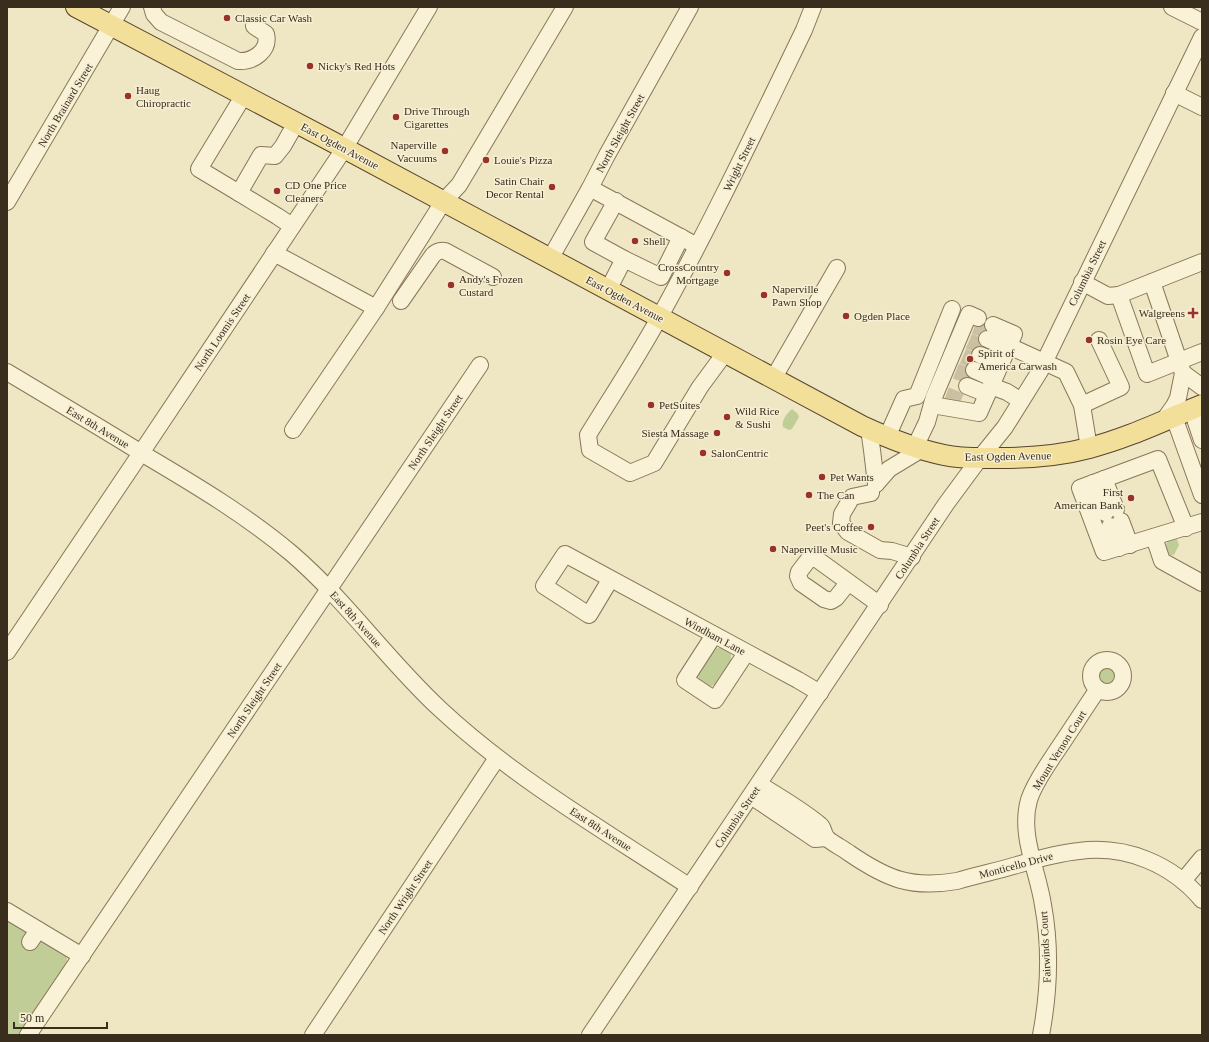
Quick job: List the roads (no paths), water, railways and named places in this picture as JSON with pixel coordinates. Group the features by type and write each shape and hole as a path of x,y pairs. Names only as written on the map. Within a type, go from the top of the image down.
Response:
{"main road":[{"name":"East Ogden Avenue","path":"76,7 244,95 773,379 878,433 918,448 946,455 980,458 1031,458 1056,455 1089,448 1126,436 1197,408"}],"street":[{"name":"North Brainard Street","path":"7,202 122,7"},
{"name":"North Loomis Street","path":"7,652 344,149 429,7"},
{"path":"293,430 376,308 443,202 459,185 565,7"},
{"name":"North Sleight Street","path":"550,259 690,7"},
{"name":"Wright Street","path":"725,353 700,387 654,464 630,473 590,450 588,435 660,318 776,88 804,30 813,7"},
{"path":"1172,7 1202,22"},
{"path":"152,9 250,60"},
{"path":"152,9 156,17 161,22 238,61 245,62 255,58 261,53 266,43 266,34 254,26"},
{"name":"Columbia Street","path":"590,1035 880,605 946,504 1005,427 1022,401 1044,362 1202,36"},
{"path":"1174,93 1202,107"},
{"path":"244,95 199,169 292,226"},
{"path":"239,193 261,155 275,156 283,146 296,123"},
{"path":"590,188 697,246"},
{"path":"616,202 593,242 624,259 661,277 682,237"},
{"path":"401,301 437,251 445,251 493,277"},
{"path":"274,253 376,308"},
{"path":"608,290 624,259"},
{"path":"1082,282 1108,296 1119,295 1202,262"},
{"path":"773,379 837,268"},
{"path":"1152,282 1181,367 1178,398 1169,419 1202,495"},
{"path":"1119,295 1147,374 1181,367 1202,352"},
{"path":"952,309 917,396 904,399 878,433 876,484 889,469 918,448 927,422 963,360 1014,334 978,414 963,360"},
{"path":"1082,405 1121,387 1099,340"},
{"path":"963,360 997,373"},
{"path":"963,360 997,373 1044,362 1066,372 1082,405 1089,448"},
{"path":"963,360 997,373 1007,392 1022,401"},
{"name":"North Sleight Street","path":"28,1035 480,366"},
{"path":"1181,367 1202,387"},
{"name":"East 8th Avenue","path":"7,372 211,495 257,526 290,552 319,578 360,622 395,664 418,688 473,739 547,794 690,887"},
{"path":"1197,408 1202,440"},
{"path":"1186,528 1158,459 1080,488 1104,552 1186,528 1202,522"},
{"path":"1096,482 1122,547"},
{"path":"871,493 852,497 842,514 841,523 848,532 880,550 892,551 912,557"},
{"path":"1154,537 1162,561 1202,583"},
{"name":"Windham Lane","path":"610,580 820,693"},
{"path":"848,583 880,605"},
{"path":"714,635 684,680 716,700 746,653"},
{"name":"Mount Vernon Court","path":"1033,861 1026,824 1029,799 1045,769 1098,689"},
{"name":"North Wright Street","path":"313,1035 498,758"},
{"name":"Monticello Drive","path":"755,790 821,826 826,838 869,866 883,874 908,882 931,884 957,880 1065,853 1087,850 1108,850 1138,856 1164,868 1183,881 1202,900"},
{"path":"1183,881 1202,858"},
{"name":"Fairwinds Court","path":"1033,861 1043,904 1048,951 1048,983 1041,1035"},
{"path":"7,911 34,936 82,956"}],"tunnel":[{"path":"975,326 990,332"},
{"path":"969,341 983,347"},
{"path":"963,356 977,362"},
{"path":"956,371 971,377"},
{"path":"946,395 961,401"}],"place":[{"name":"Classic Car Wash","path":"227,18"},
{"name":"Nicky's Red Hots","path":"310,66"},
{"name":"Haug Chiropractic","path":"128,96"},
{"name":"Drive Through Cigarettes","path":"396,117"},
{"name":"Naperville Vacuums","path":"445,151"},
{"name":"Louie's Pizza","path":"486,160"},
{"name":"Satin Chair Decor Rental","path":"552,187"},
{"name":"CD One Price Cleaners","path":"277,191"},
{"name":"Shell","path":"635,241"},
{"name":"CrossCountry Mortgage","path":"727,273"},
{"name":"Andy's Frozen Custard","path":"451,285"},
{"name":"Naperville Pawn Shop","path":"764,295"},
{"name":"Walgreens","path":"1193,313"},
{"name":"Ogden Place","path":"846,316"},
{"name":"Rosin Eye Care","path":"1089,340"},
{"name":"Spirit of America Carwash","path":"970,359"},
{"name":"PetSuites","path":"651,405"},
{"name":"Wild Rice & Sushi","path":"727,417"},
{"name":"Siesta Massage","path":"717,433"},
{"name":"SalonCentric","path":"703,453"},
{"name":"Pet Wants","path":"822,477"},
{"name":"The Can","path":"809,495"},
{"name":"First American Bank","path":"1131,498"},
{"name":"Peet's Coffee","path":"871,527"},
{"name":"Naperville Music","path":"773,549"}]}
